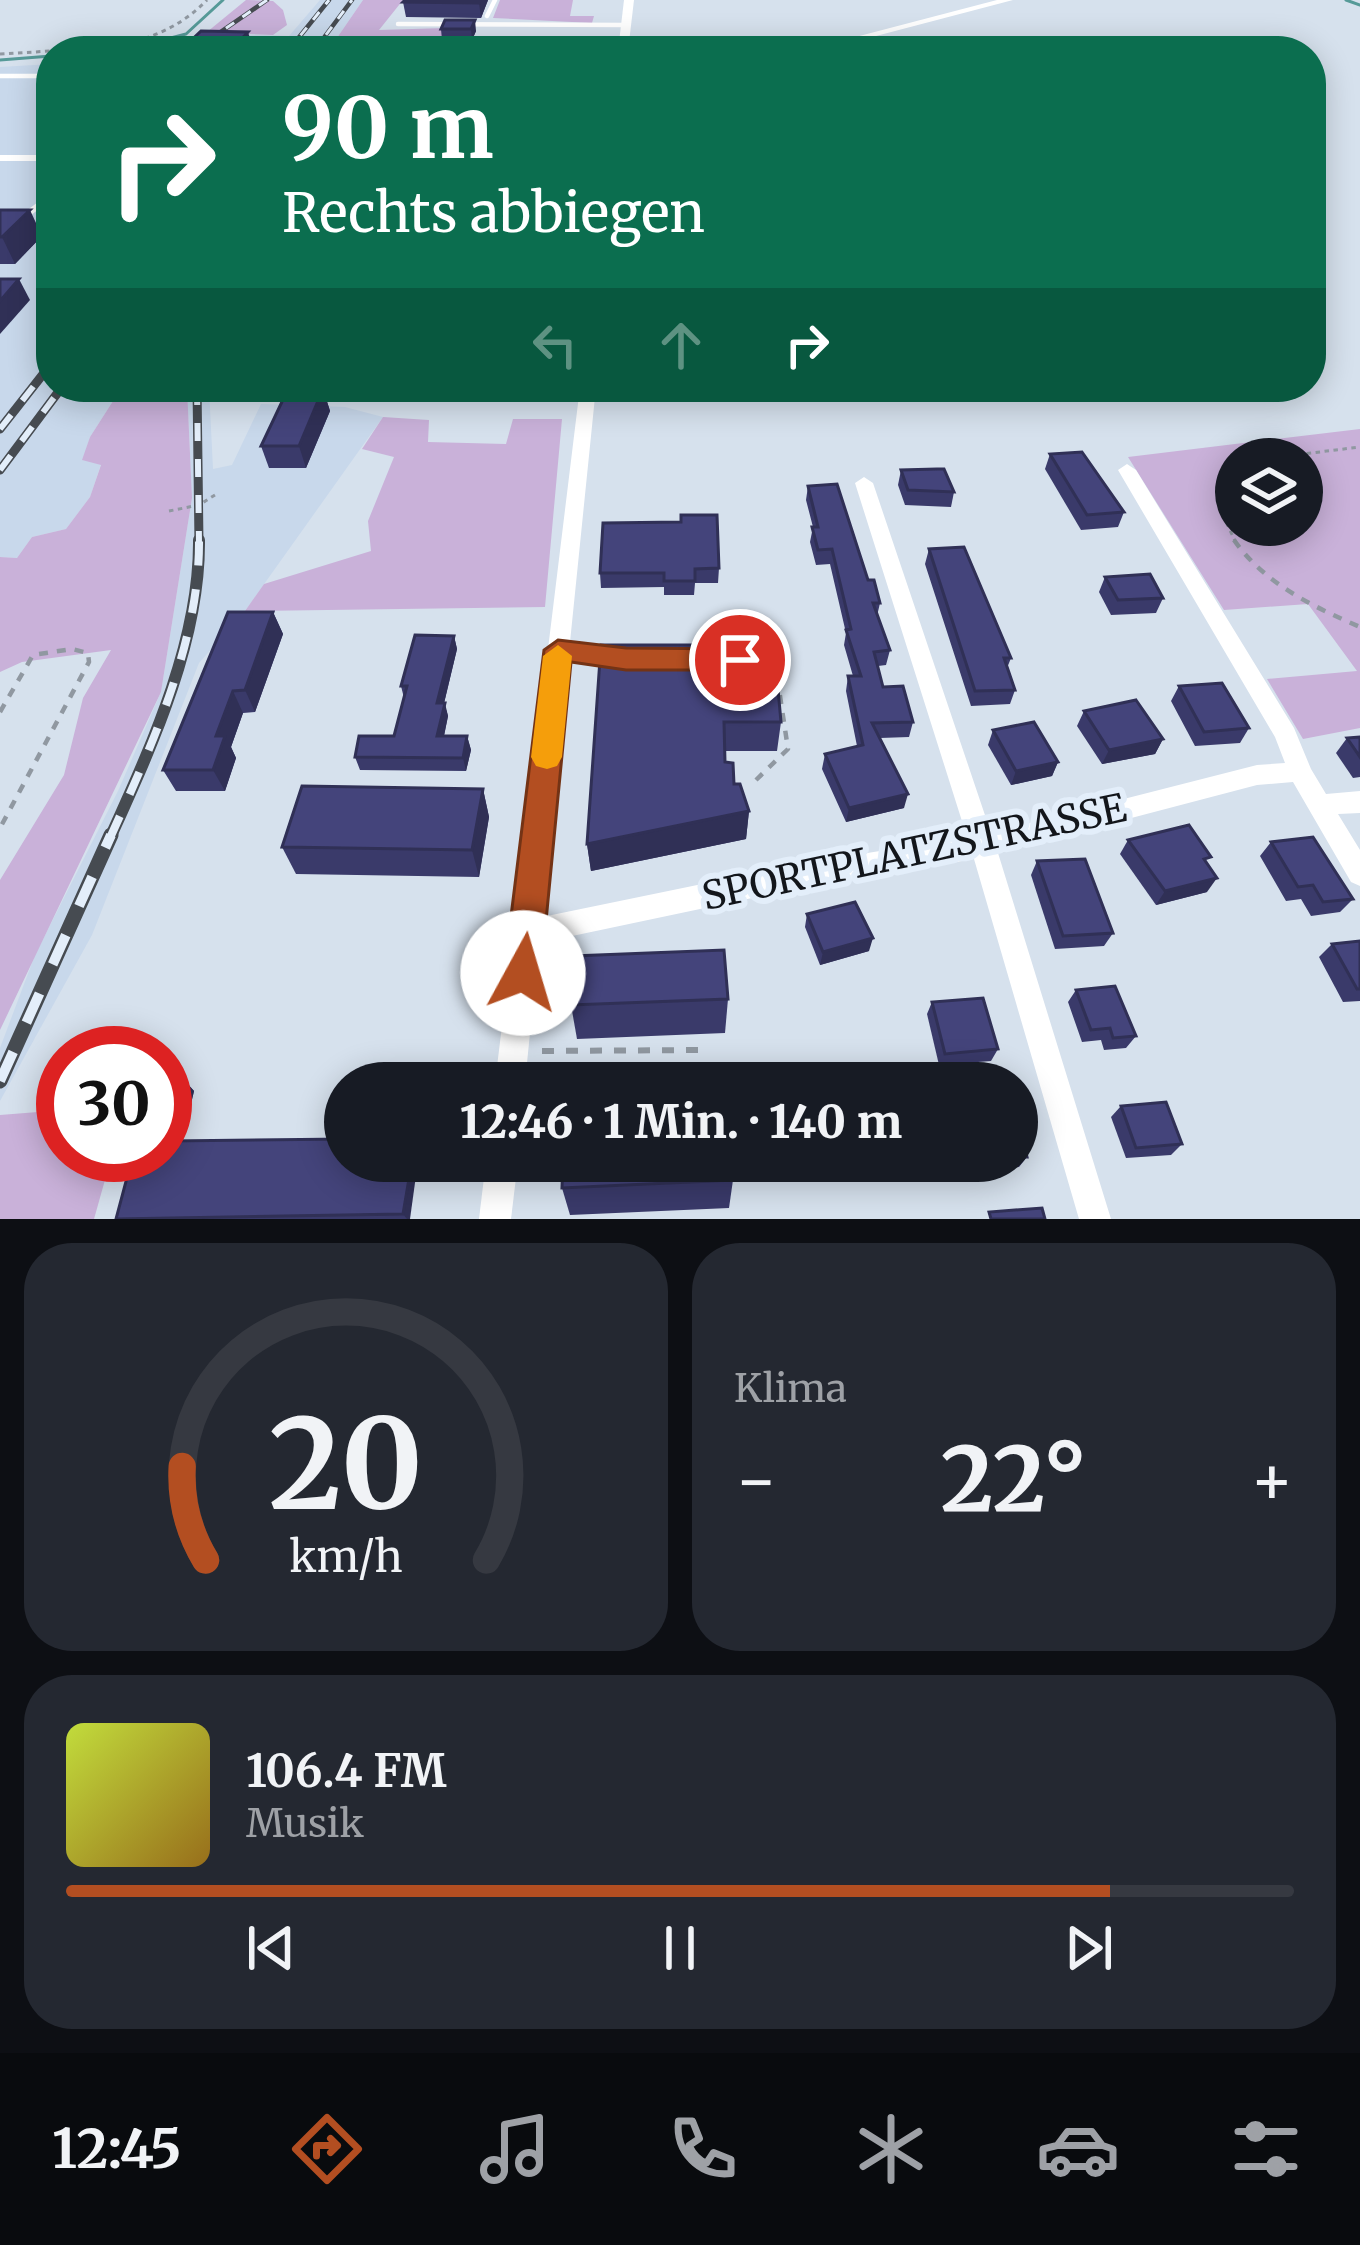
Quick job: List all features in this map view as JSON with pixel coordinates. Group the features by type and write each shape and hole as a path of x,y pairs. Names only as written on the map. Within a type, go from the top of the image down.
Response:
{"street":[{"path":"625,36 629,0"},
{"path":"866,36 1008,0"},
{"path":"513,1062 586,402"},
{"path":"1126,470 1286,735 1300,772 1360,874"},
{"path":"864,483 983,846 1095,1219"},
{"name":"SPORTPLATZSTRASSE","path":"527,933 800,876 983,846 1257,775 1300,772"},
{"path":"1318,805 1360,802"},
{"path":"495,1219 499,1182"}],"lane":[{"path":"487,16 495,0"},
{"path":"398,24 626,25"},
{"path":"0,76 36,76"},
{"path":"0,158 36,158"},
{"path":"0,219 36,207"},
{"path":"558,650 626,659"}],"path":[{"path":"158,36 183,25 208,0"},
{"path":"0,54 36,52"},
{"path":"1323,452 1360,447"},
{"path":"169,511 199,505 218,494"},
{"path":"1237,546 1288,592 1360,627"},
{"path":"0,712 33,655 72,649 88,653 89,662 0,828"},
{"path":"756,780 788,749 778,664 759,662"},
{"path":"514,1052 698,1050"}],"shaded area":[{"path":"246,0 273,1 283,10 287,25 273,35 207,32"},
{"path":"320,0 363,0 338,36 289,36"},
{"path":"363,0 403,0 379,30 446,28 443,36 338,36"},
{"path":"500,0 573,0 570,16 594,16 592,23 493,18"},
{"path":"215,33 289,36 206,36"},
{"path":"36,65 36,402 112,402 90,437 83,460 101,464 90,497 66,529 32,537 17,558 0,557 0,67"},
{"path":"112,402 188,402 192,498 161,692 0,1030 0,880 64,775 83,698 111,650 22,662 0,672 0,557 17,558 32,537 66,529 90,497 101,465 82,460"},
{"path":"188,402 210,402 213,469 232,465 261,404 345,407 383,417 245,611 199,663 92,935 42,1026 36,1026 36,1036 0,1101 0,1048 35,955 118,791 161,692 192,498"},
{"path":"383,417 429,420 428,442 506,444 513,419 562,419 545,607 245,611 264,584 371,551 368,521 394,457 362,449"},
{"path":"1360,429 1360,728 1303,739 1267,679 1357,671 1308,604 1224,610 1128,457 1215,446 1215,546 1323,546 1323,438 1285,438"},
{"path":"36,1112 36,1182 104,1182 94,1219 0,1219 0,1115"}],"building":[{"path":"405,0 480,0 479,3"},
{"path":"445,20 475,20 471,29 441,29"},
{"path":"201,31 248,32 244,36 196,36"},
{"path":"0,210 30,210 0,237"},
{"path":"0,279 19,279 0,301"},
{"path":"282,402 318,402 299,446 261,446"},
{"path":"1082,452 1124,512 1087,515 1050,454"},
{"path":"944,469 954,492 908,490 901,470"},
{"path":"837,484 880,603 873,603 890,650 874,652 883,687 903,686 913,722 872,723 908,794 849,808 825,754 863,745 848,676 861,676 846,630 851,629 832,549 818,550 808,486"},
{"path":"681,515 717,515 719,568 695,569 695,581 664,581 664,573 600,573 603,523 681,522"},
{"path":"964,547 1011,658 1004,658 1015,690 975,691 929,549"},
{"path":"1150,574 1163,598 1118,600 1105,577"},
{"path":"228,612 273,612 245,690 233,691 216,736 225,736 213,770 163,770"},
{"path":"415,635 454,636 437,703 445,703 437,736 467,736 463,758 355,757 359,736 394,736"},
{"path":"601,645 774,645 781,722 724,722 725,762 733,763 734,784 740,784 749,811 587,844"},
{"path":"1222,683 1249,728 1204,732 1179,686"},
{"path":"1136,700 1163,739 1109,750 1084,711"},
{"path":"1034,722 1058,762 1016,771 993,730"},
{"path":"1360,737 1360,757 1347,738"},
{"path":"302,786 483,789 472,850 282,847"},
{"path":"1189,825 1211,857 1204,859 1217,878 1165,891 1128,840"},
{"path":"1313,837 1353,899 1323,902 1313,885 1298,887 1271,842"},
{"path":"1085,859 1113,933 1063,936 1037,861"},
{"path":"855,902 873,938 823,952 807,914"},
{"path":"1360,941 1360,989 1357,989 1332,944"},
{"path":"724,950 728,999 571,1005 573,956"},
{"path":"1115,986 1136,1036 1113,1038 1110,1028 1091,1030 1076,990"},
{"path":"983,998 998,1049 945,1054 932,1002"},
{"path":"1166,1102 1182,1144 1136,1148 1121,1106"},
{"path":"324,1139 324,1182 408,1182 403,1214 116,1219 126,1182 192,1182 192,1141"},
{"path":"562,1182 690,1182 562,1188"},
{"path":"1042,1208 1045,1219 991,1219 989,1212"}],"waterway":[{"path":"178,36 223,0"},
{"path":"1346,0 1360,5"},
{"path":"0,60 36,57"}],"railway":[{"path":"215,36 267,0"},
{"path":"300,36 329,0"},
{"path":"325,36 352,0"},
{"path":"0,429 36,383"},
{"path":"0,470 51,402"},
{"path":"197,402 199,541"},
{"path":"110,838 156,731 182,655 199,541"},
{"path":"0,1081 111,835"}],"slow traffic":[{"path":"547,757 558,656"}],"route":[{"path":"523,973 558,650 626,659 740,660"}]}
